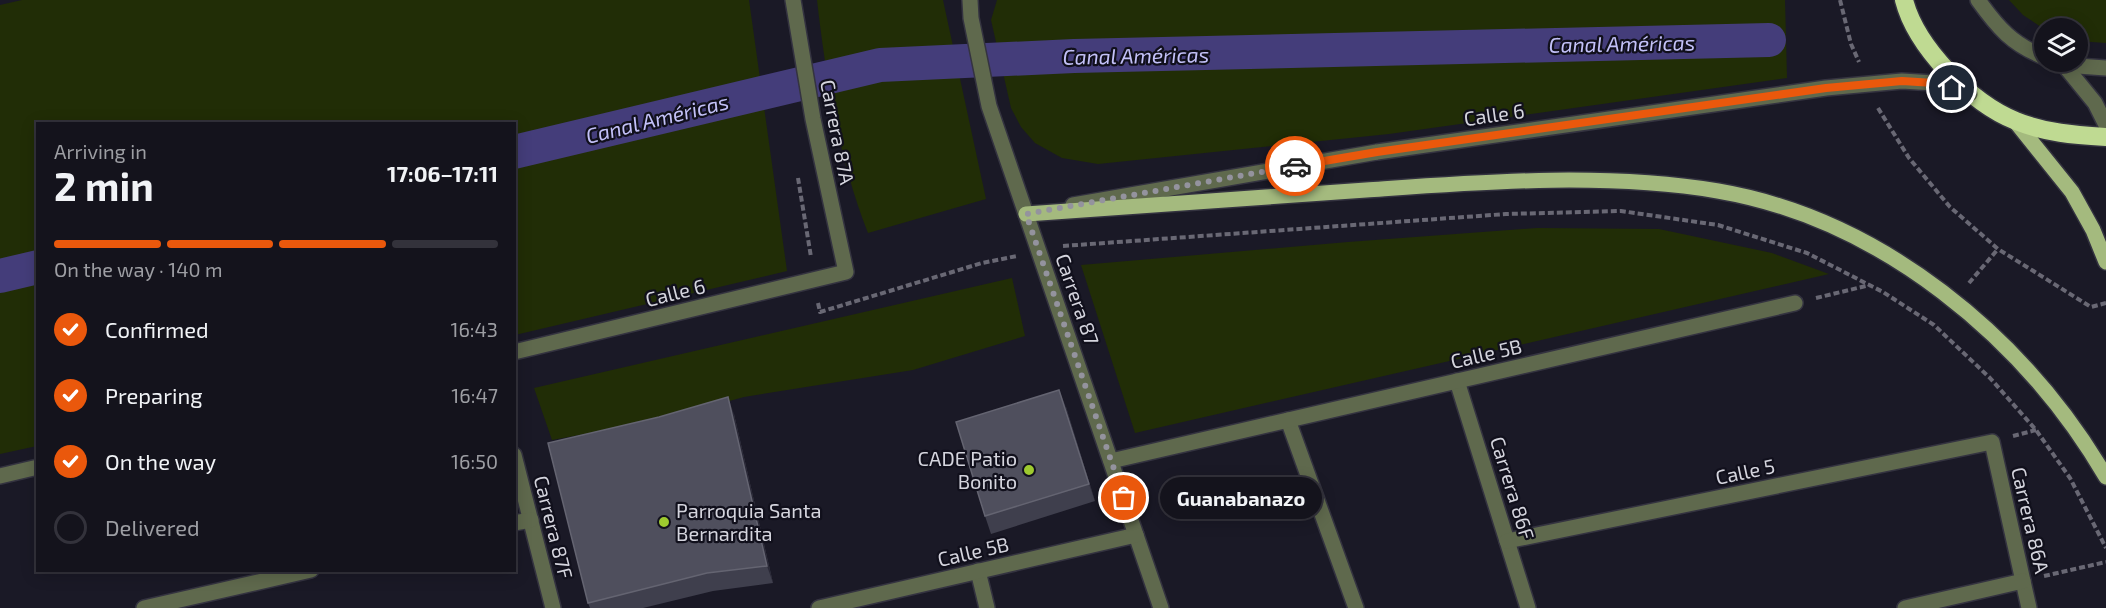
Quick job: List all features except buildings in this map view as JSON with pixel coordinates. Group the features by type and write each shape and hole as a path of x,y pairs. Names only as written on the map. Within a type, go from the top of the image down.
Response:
{"highway":[{"path":"1904,0 1906,9 1932,55 1970,93 2015,121 2061,134 2106,137"}],"main road":[{"path":"2015,121 2072,192 2093,230 2106,262"},
{"path":"1026,214 1477,182 1634,182 1719,192 1797,211 1859,238 1913,271 1973,318 2008,351 2044,390 2076,430 2106,477"}],"street":[{"name":"Carrera 87A","path":"793,0 813,118 846,272"},
{"name":"Carrera 87","path":"970,0 971,18 989,106 1161,608"},
{"path":"1978,0 1997,27 2034,53"},
{"path":"2088,66 2106,68"},
{"path":"2068,72 2094,103 2106,125"},
{"name":"Calle 6","path":"1026,214 1377,152 1826,88 1902,81 1934,83 1970,93"},
{"name":"Calle 6","path":"516,352 846,272"},
{"name":"Calle 5B","path":"1111,461 1795,303"},
{"name":"Carrera 86F","path":"1457,381 1528,608"},
{"path":"1288,420 1356,608"},
{"name":"Calle 5","path":"1507,541 1992,442"},
{"name":"Carrera 86A","path":"1992,442 2029,608"},
{"name":"Carrera 87F","path":"516,464 553,608"},
{"path":"0,476 36,467"},
{"path":"516,524 531,520"},
{"name":"Calle 5B","path":"819,608 1136,535"},
{"path":"978,571 987,608"},
{"path":"144,608 302,572"},
{"path":"1905,608 2023,581"}],"path":[{"path":"1840,0 1851,44 1859,64"},
{"path":"1875,103 1909,158 1950,207 1998,249 2091,307 2106,303"},
{"path":"798,177 810,253"},
{"path":"820,312 982,263 1071,244 1471,216 1621,211 1718,225 1807,253 1870,285 1934,325 1990,378 2036,430 2070,478 2106,548"},
{"path":"1795,303 1870,285"},
{"path":"2023,581 2106,562"}],"green space":[{"path":"22,0 749,0 787,271 516,335 516,122 36,122 36,446 0,454 0,5"},
{"path":"817,0 943,0 986,199 868,233 841,148"},
{"path":"997,0 1785,0 1787,78 1389,134 1098,164 1062,158 1035,143 1021,127 1011,108 991,20"},
{"path":"2009,0 2106,0 2106,43 2088,42 2088,18 2034,18 2034,22 2023,15"},
{"path":"1537,228 1659,229 1772,253 1829,274 1135,433 1081,265 1348,242"},
{"path":"1012,278 1025,336 913,370 744,397 656,421 552,440 534,388"}],"waterway":[{"name":"Canal Américas","path":"516,152 880,65 1074,56 1769,40"},
{"name":"Canal Américas","path":"0,276 36,267"}],"way so far":[{"path":"1124,498 1026,214 1295,166"}],"place":[{"name":"CADE Patio Bonito","path":"1029,470"},
{"name":"Guanabanazo","path":"1124,498"},
{"name":"Parroquia Santa Bernardita","path":"664,522"}],"route":[{"path":"1295,166 1377,152 1826,88 1902,81 1934,83 1952,88"}]}
